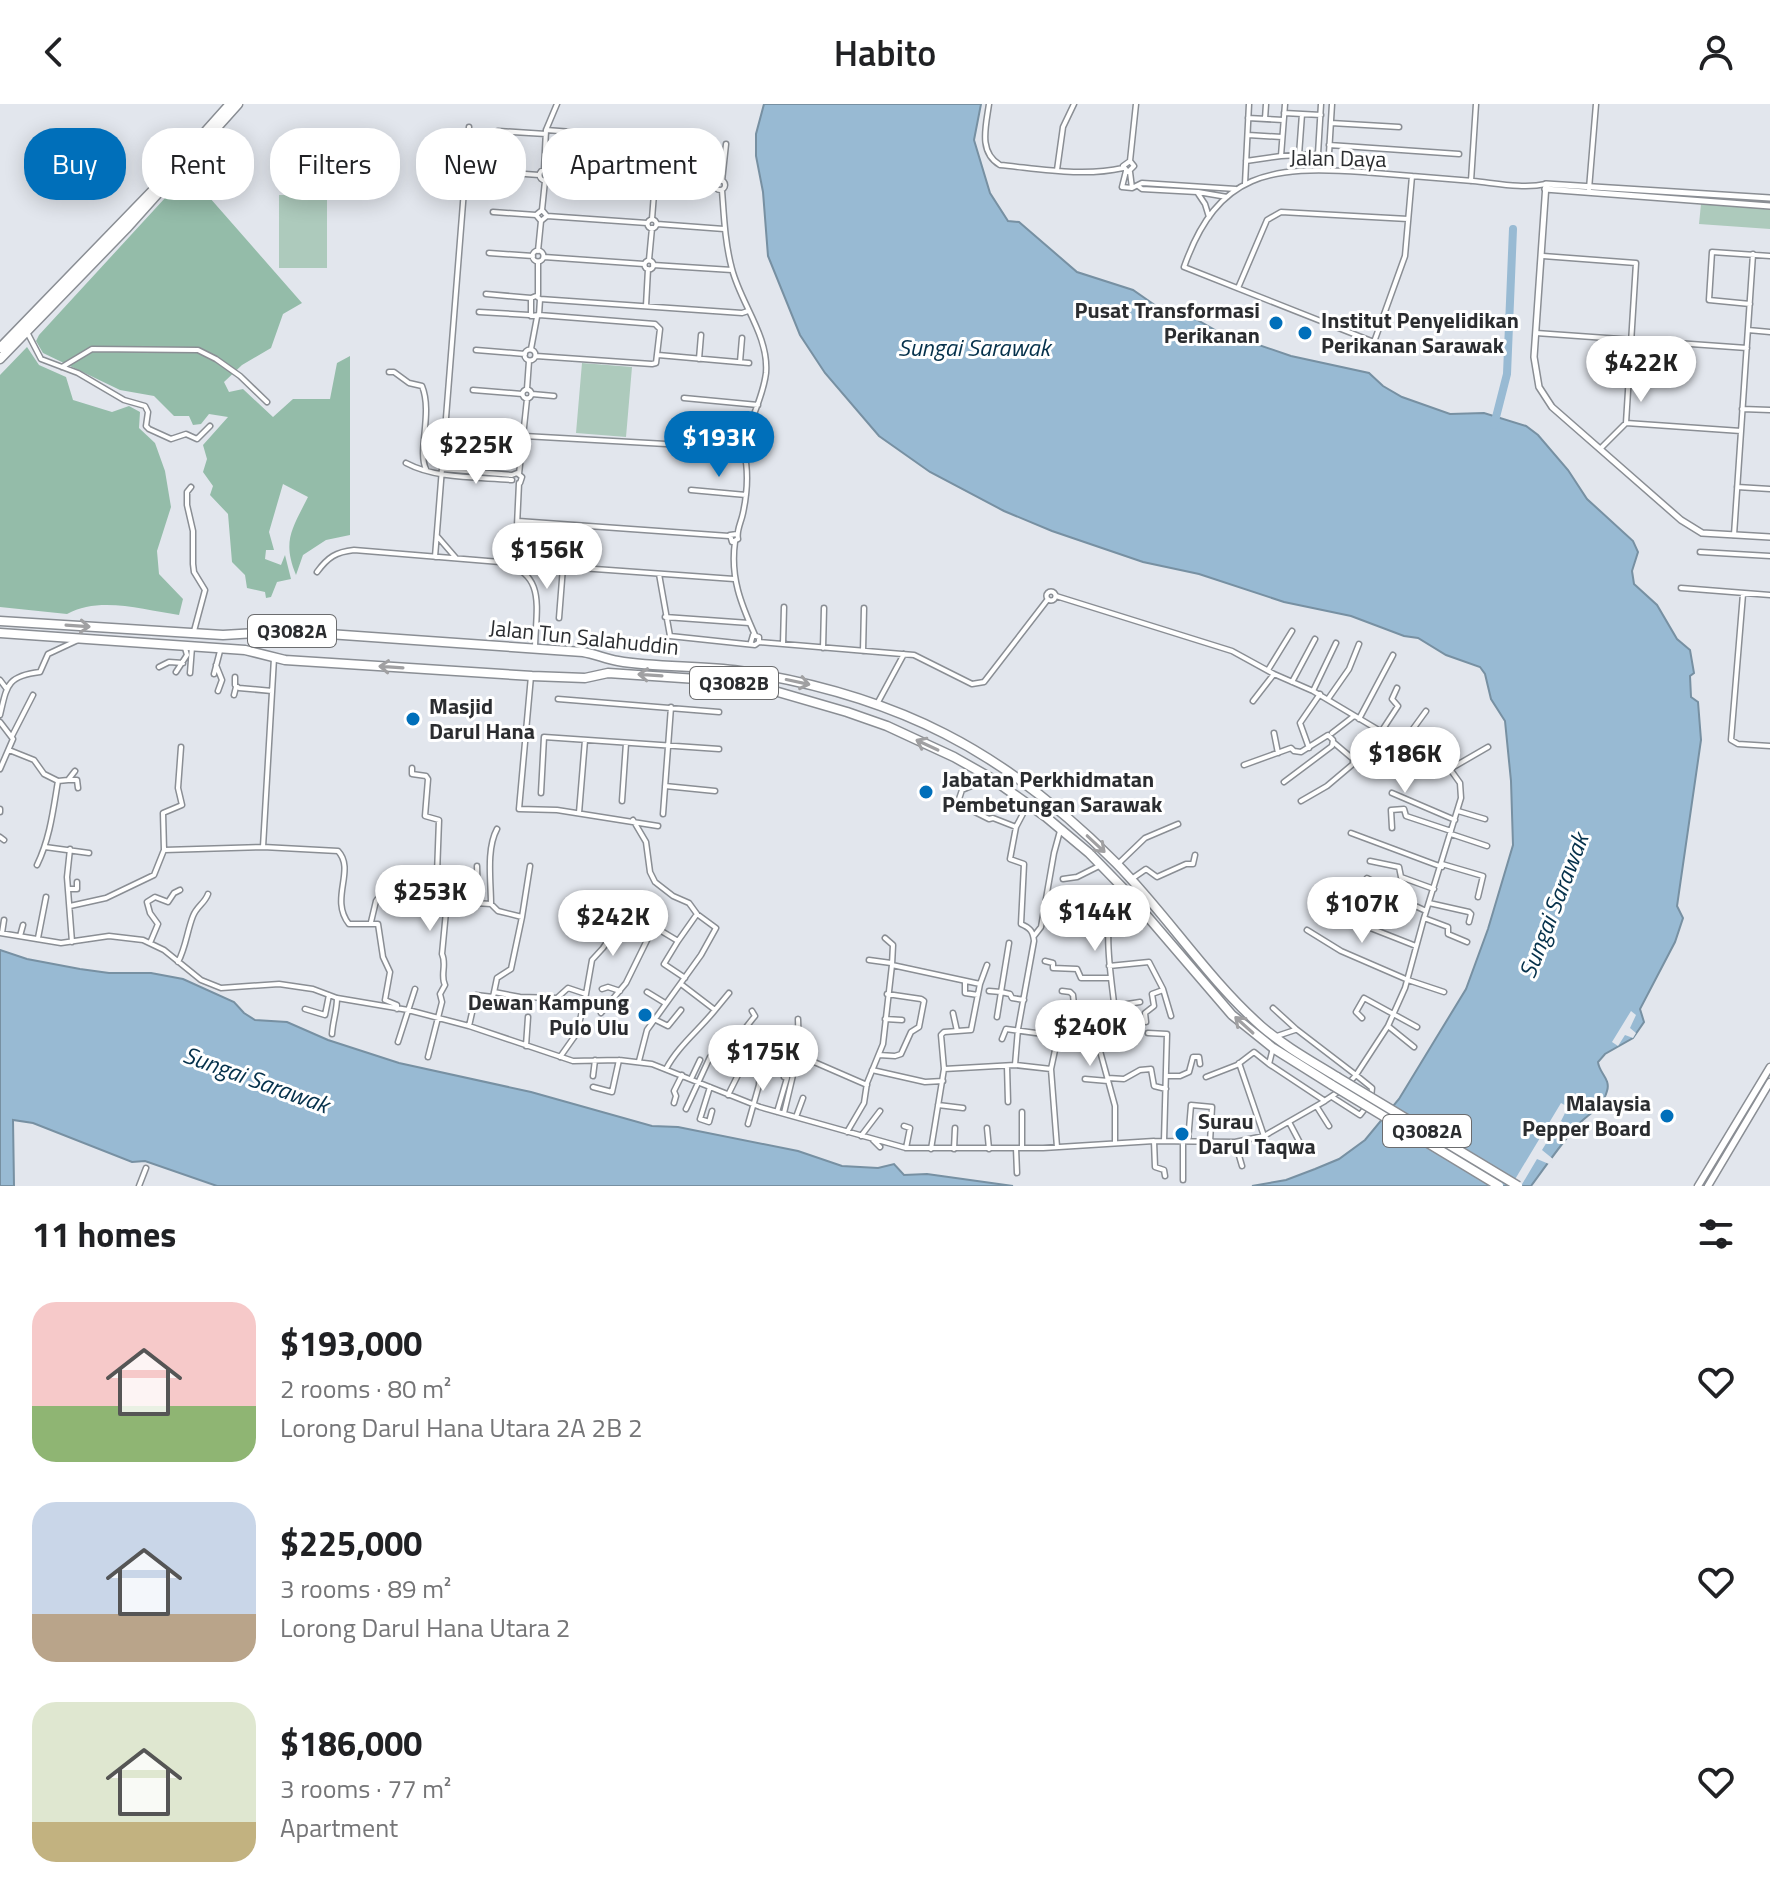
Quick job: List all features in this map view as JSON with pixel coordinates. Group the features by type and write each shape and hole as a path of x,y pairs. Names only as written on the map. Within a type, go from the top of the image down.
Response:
{"highway":[{"path":"0,348 155,188 230,104"},
{"path":"0,359 126,229 238,104"},
{"name":"Jalan Tun Salahuddin","path":"0,621 223,635 286,631 583,652 618,661 735,670 805,684 877,704 922,721 1013,773 1117,864 1239,1004 1275,1037 1334,1081 1499,1186"},
{"name":"Jalan Tun Salahuddin","path":"0,633 221,648 274,657 532,676 585,678 608,673 697,679 761,687 887,726 991,778 1061,830 1123,888 1223,1005 1273,1048 1518,1186"},
{"path":"954,757 964,751 961,741"}],"main road":[{"path":"1698,1186 1770,1067"},
{"path":"1708,1186 1770,1082"}],"street":[{"path":"548,128 557,104"},
{"path":"989,104 985,149 990,159 1000,165 1101,173 1134,166 1130,161 1136,104"},
{"path":"1057,170 1063,127 1074,104"},
{"path":"1245,184 1249,104"},
{"path":"1265,119 1266,104"},
{"path":"1281,156 1285,104"},
{"path":"1246,161 1318,154 1321,104"},
{"path":"1328,170 1332,104"},
{"path":"1471,181 1476,104"},
{"path":"1589,193 1596,104"},
{"path":"1284,113 1321,115"},
{"path":"1299,155 1302,114"},
{"path":"1248,118 1283,120"},
{"path":"1331,123 1399,127"},
{"path":"435,557 469,127"},
{"path":"1319,134 1330,134"},
{"path":"1247,135 1282,137"},
{"path":"725,153 726,144"},
{"path":"1329,145 1459,154"},
{"path":"1130,161 1125,162 1132,188"},
{"path":"1126,170 1122,187 1132,188 1142,183 1236,189"},
{"name":"Jalan Daya","path":"1238,289 1184,267 1191,248 1209,217 1236,189 1267,175 1285,171 1328,170 1538,186 1589,185 1770,198"},
{"path":"539,175 542,172"},
{"path":"526,174 542,178"},
{"path":"1408,219 1281,212 1267,220 1238,289 1374,342 1405,256 1412,176"},
{"path":"1189,192 1190,184"},
{"path":"1138,186 1142,189 1227,197"},
{"path":"1546,186 1535,368 1545,397 1689,526 1702,533 1770,537"},
{"name":"Jalan Daya","path":"1546,186 1589,193 1770,206"},
{"path":"1197,192 1209,217"},
{"path":"493,212 536,215 542,210 543,200"},
{"path":"538,251 544,257 644,264 649,260 654,226 654,200"},
{"path":"723,200 724,229 732,270 762,341 766,363 758,405 744,443 737,448"},
{"path":"542,210 547,216"},
{"path":"536,215 541,221"},
{"path":"533,256 538,251 541,221 547,216 724,229"},
{"path":"647,223 652,219"},
{"path":"1750,304 1709,300 1712,252 1770,256"},
{"path":"489,253 533,256 538,262 531,349 536,356"},
{"path":"1734,535 1753,254"},
{"path":"1543,256 1636,263 1626,423 1600,449"},
{"path":"538,262 544,257"},
{"path":"649,260 653,265"},
{"path":"644,264 648,269 646,306"},
{"path":"648,269 653,265 732,270"},
{"path":"486,294 748,311"},
{"path":"534,316 536,298"},
{"path":"479,312 655,324 660,329 658,355 656,363 652,364 536,356 529,361"},
{"path":"1748,330 1770,332"},
{"path":"27,332 41,359 78,373 124,400 145,406 148,412 147,428 171,439 190,435 197,439 210,426"},
{"path":"1536,333 1747,348"},
{"path":"699,359 701,335"},
{"path":"740,362 742,338"},
{"path":"62,367 92,349 198,350 240,376 267,402"},
{"path":"476,350 525,354 531,349"},
{"path":"525,354 529,361 519,474 522,479 519,483 518,550 539,565 734,579"},
{"path":"658,355 749,363"},
{"path":"389,372 422,386 424,390 427,408 423,460 426,469"},
{"path":"527,389 532,394"},
{"path":"473,390 554,396"},
{"path":"684,398 758,405"},
{"path":"1742,409 1770,410"},
{"path":"1626,423 1741,431"},
{"path":"524,436 669,446 708,445 737,448 744,452"},
{"path":"744,443 747,447 744,452 746,495 737,534 739,538 735,542 734,579 759,642"},
{"path":"406,463 418,470 512,478 519,483"},
{"path":"512,478 519,474"},
{"path":"191,487 187,492 187,505 193,531 194,572 205,590 194,633"},
{"path":"1737,487 1770,489"},
{"path":"691,490 746,495"},
{"path":"518,521 729,536 737,534"},
{"path":"437,536 457,558"},
{"path":"729,536 730,541 735,542"},
{"path":"317,572 328,558 339,552 354,550 500,562 516,566 533,582 537,596 535,648"},
{"path":"1700,552 1770,556"},
{"path":"559,618 563,567"},
{"path":"4,920 1,933 38,939 72,942 109,936 150,943 201,980 221,988 279,984 313,989 337,998 408,1010 469,1026 573,1061 639,1061 682,1075 753,1105 906,1148 989,1149 1154,1141 1235,1142 1264,1136 1317,1107 1356,1075 1388,1026 1408,980 1425,914 1458,811 1461,790 1450,769 1381,732 1320,694 1232,651 1056,596 1054,600 1048,599 984,682 978,685 914,655 670,636 659,574"},
{"path":"1681,588 1770,595"},
{"path":"1743,594 1733,743 1770,746"},
{"path":"783,644 784,607"},
{"path":"823,648 824,608"},
{"path":"863,651 864,608"},
{"path":"665,617 749,623"},
{"path":"1268,670 1292,631"},
{"path":"751,642 751,637 755,635"},
{"path":"0,715 6,688 14,678 40,672 48,654 80,639"},
{"path":"1292,682 1301,660 1315,639"},
{"path":"1313,691 1336,643"},
{"path":"1328,699 1349,669 1359,644"},
{"path":"176,672 187,655 188,646"},
{"path":"188,646 190,673"},
{"path":"214,674 221,648"},
{"path":"877,704 904,654"},
{"path":"1332,733 1357,718 1393,655"},
{"path":"263,847 274,657"},
{"path":"159,667 169,662 183,663"},
{"path":"216,665 222,680 218,691"},
{"path":"1253,701 1274,674"},
{"path":"532,676 519,809 579,813 658,826"},
{"path":"234,695 235,677"},
{"path":"0,680 6,688"},
{"path":"236,687 272,691"},
{"path":"1381,732 1398,706 1392,699 1397,688"},
{"path":"1309,748 1300,723 1320,694"},
{"path":"0,769 12,736 33,695"},
{"path":"558,699 719,712"},
{"path":"663,814 671,707"},
{"path":"1371,767 1389,756 1426,711"},
{"path":"0,722 12,736"},
{"path":"1274,733 1278,753"},
{"path":"1244,765 1291,748 1301,752 1328,735 1351,756 1353,764 1327,786 1301,801"},
{"path":"541,793 544,737 719,749"},
{"path":"579,813 585,740"},
{"path":"1284,782 1315,761 1333,742"},
{"path":"622,801 626,743"},
{"path":"70,906 106,898 153,876 164,850 163,813 182,805 178,788 181,747"},
{"path":"1450,769 1488,747"},
{"path":"9,750 31,758 44,774 58,781 77,780 78,788"},
{"path":"1417,764 1422,755"},
{"path":"412,768 412,774 428,779 425,816 439,820 436,901"},
{"path":"68,780 75,771"},
{"path":"991,778 962,790 961,805 989,819 1016,827"},
{"path":"37,865 45,847 58,781"},
{"path":"665,786 715,791"},
{"path":"1392,793 1455,820"},
{"path":"1028,804 1016,827 1010,859 1024,864 1021,924 1030,928 1034,936"},
{"path":"1392,828 1391,810 1400,808 1404,809 1406,816 1487,846"},
{"path":"1458,811 1485,819"},
{"path":"633,820 646,842 650,872 655,882 673,896 689,903 697,914 716,928 681,984 654,1019 646,1034 639,1061"},
{"path":"1117,864 1145,838 1178,824"},
{"path":"491,904 491,864 497,829"},
{"path":"1015,1065 1034,936 1041,927 1061,830"},
{"path":"1351,833 1483,876 1478,897"},
{"path":"45,847 89,853"},
{"path":"164,850 263,847 338,851 343,855 345,865 342,915 349,924 378,924 383,957 390,972 385,1000 397,1005 397,1009"},
{"path":"70,849 68,889 72,942"},
{"path":"1131,879 1146,869 1157,877 1193,864 1195,855"},
{"path":"1370,861 1399,867 1401,877 1434,889"},
{"path":"477,866 478,903"},
{"path":"469,1026 476,995 490,998 499,976 511,969 530,866"},
{"path":"1063,879 1077,877 1101,866"},
{"path":"153,876 159,881"},
{"path":"1416,946 1350,920 1355,895 1367,878 1448,927 1448,934 1467,942"},
{"path":"68,889 77,889 77,882"},
{"path":"1115,1143 1115,1106 1098,1036 1098,1019 1114,1014 1109,966 1110,919 1118,891 1123,888"},
{"path":"150,943 158,924 147,902 155,897 168,902 180,890"},
{"path":"178,962 193,916 208,894"},
{"path":"38,939 46,897"},
{"path":"371,923 379,897 491,904 498,911 522,917"},
{"path":"428,1057 442,1002 440,994 445,985 442,954 447,901"},
{"path":"1059,910 1068,905 1071,921 1114,903"},
{"path":"1429,903 1469,912 1469,922"},
{"path":"560,1057 577,1033 592,960 613,935 626,912 678,941"},
{"path":"685,978 664,964 697,914"},
{"path":"20,936 23,925"},
{"path":"601,1013 620,991 654,926"},
{"path":"1307,930 1341,951 1444,992"},
{"path":"847,1132 861,1109 879,1055 893,945 885,938"},
{"path":"997,1017 1009,943"},
{"path":"869,960 980,984"},
{"path":"1045,961 1053,963 1053,968 1077,969 1081,978 1110,978"},
{"path":"1109,966 1149,962 1163,989 1171,1016"},
{"path":"931,1149 943,1081 941,1035 944,1032 971,1030 987,965"},
{"path":"965,981 965,993 978,995"},
{"path":"681,984 715,1010"},
{"path":"602,989 608,987 620,991"},
{"path":"494,992 520,997 557,998 568,988 586,994"},
{"path":"398,1042 415,989"},
{"path":"1146,1022 1145,1013 1154,1006 1152,994 1163,989"},
{"path":"989,991 1008,993 1012,998 1024,1000"},
{"path":"1062,991 1073,995 1077,1033 1098,1036"},
{"path":"647,992 665,1003"},
{"path":"666,1069 676,1052 694,1036 729,993"},
{"path":"879,1055 901,1054 912,1029 919,1027 924,1001 887,994"},
{"path":"305,1009 325,1015 329,995"},
{"path":"332,1034 337,998"},
{"path":"1362,1018 1356,1012 1364,998 1417,1027"},
{"path":"1115,1006 1140,1002"},
{"path":"1273,1008 1372,1088 1373,1094 1362,1115 1332,1097"},
{"path":"654,1019 668,1026 681,1010"},
{"path":"686,1109 710,1057 718,1056 730,1045 755,1016 752,1011"},
{"path":"953,1013 957,1031"},
{"path":"526,1046 528,1017"},
{"path":"784,1113 798,1055 798,1019"},
{"path":"885,1019 902,1020"},
{"path":"1388,1026 1414,1047"},
{"path":"1002,1039 1003,1030 1018,1029 1058,1036 1051,1069 1057,1147"},
{"path":"1275,1037 1281,1032 1296,1029"},
{"path":"1148,1033 1167,1034 1164,1141"},
{"path":"1269,1064 1273,1048"},
{"path":"1206,1077 1239,1063 1254,1052 1325,1101"},
{"path":"798,1055 867,1085"},
{"path":"1166,1076 1189,1072 1193,1057 1199,1057 1200,1064"},
{"path":"593,1076 595,1060"},
{"path":"593,1087 612,1092 619,1060"},
{"path":"691,1079 700,1060"},
{"path":"1239,1063 1264,1136"},
{"path":"944,1069 1015,1065 1051,1069"},
{"path":"1007,1066 1008,1102"},
{"path":"748,1124 760,1069"},
{"path":"1085,1079 1107,1080 1115,1076 1124,1079 1140,1070 1151,1069 1154,1086 1166,1089"},
{"path":"872,1070 925,1082 943,1081"},
{"path":"728,1095 740,1071"},
{"path":"674,1103 674,1091 682,1075"},
{"path":"777,1112 785,1088 787,1078 784,1077"},
{"path":"710,1087 700,1119 709,1122 712,1111"},
{"path":"796,1117 803,1098"},
{"path":"937,1105 963,1108"},
{"path":"1183,1180 1191,1105 1212,1107 1210,1142"},
{"path":"1317,1107 1329,1126"},
{"path":"861,1136 880,1111"},
{"path":"1017,1173 1022,1112"},
{"path":"1289,1122 1299,1141"},
{"path":"904,1126 910,1128 906,1148"},
{"path":"954,1149 955,1128"},
{"path":"987,1128 989,1149"},
{"path":"873,1140 880,1147"},
{"path":"1154,1141 1155,1169 1164,1170 1165,1176"},
{"path":"1235,1142 1242,1166"},
{"path":"139,1186 146,1168"}],"green space":[{"path":"163,200 212,200 302,303 283,314 271,348 242,365 224,382 229,392 243,389 273,417 293,399 330,399 337,363 350,356 350,535 326,540 303,555 296,575 289,544 293,527 308,497 283,484 269,532 274,550 266,550 265,559 281,565 285,555 291,579 277,582 271,597 266,598 265,592 247,588 245,575 232,562 228,514 210,495 213,486 203,472 207,459 203,445 228,417 209,414 201,424 193,425 189,416 174,416 154,396 120,390 43,353 36,341"},
{"path":"279,200 327,200 327,268 279,268"},
{"path":"1701,204 1770,209 1770,229 1699,224"},
{"path":"27,347 39,365 66,377 73,400 112,412 129,406 140,412 139,428 155,443 165,471 171,507 157,551 159,574 183,599 179,615 107,605 67,614 0,607 0,375"},
{"path":"582,363 632,367 626,437 576,433"}],"water":[{"name":"Sungai Sarawak","path":"764,104 981,104 974,140 990,193 1008,221 1019,222 1077,272 1133,290 1171,314 1187,314 1215,330 1291,356 1369,373 1402,397 1450,414 1484,413 1526,426 1538,435 1568,470 1587,499 1633,541 1638,552 1632,571 1634,584 1657,605 1677,639 1690,650 1694,673 1690,676 1691,697 1698,702 1701,740 1677,906 1683,918 1675,942 1640,1009 1644,1022 1633,1038 1605,1054 1598,1062 1607,1083 1605,1098 1578,1124 1531,1186 1252,1186 1286,1180 1315,1169 1339,1159 1365,1140 1399,1099 1466,989 1513,845 1505,721 1491,699 1485,674 1480,667 1446,655 1418,638 1404,636 1351,616 1284,602 1199,574 1143,562 1052,531 1004,511 930,472 879,436 825,373 800,335 768,256 763,192 756,156 756,134"},
{"name":"Sungai Sarawak","path":"0,950 27,959 80,969 151,973 183,979 234,1002 255,1020 287,1022 328,1040 399,1063 531,1092 652,1126 678,1127 798,1151 842,1166 878,1168 894,1164 904,1175 927,1174 1013,1186 217,1186 145,1161 132,1162 33,1123 13,1120 14,1186 0,1186"}],"pier":[{"path":"1631,1011 1636,1015 1630,1028 1636,1033 1633,1038 1625,1035 1618,1046 1612,1042"},
{"path":"1561,1103 1568,1107 1561,1121 1573,1129 1569,1135 1555,1129 1542,1150 1553,1159 1549,1164 1537,1159 1521,1186 1511,1186"}],"waterway":[{"path":"1494,425 1507,374 1513,229"}],"place":[{"name":"Pusat Transformasi Perikanan","path":"1276,323"},
{"name":"Institut Penyelidikan Perikanan Sarawak","path":"1305,333"},
{"name":"Masjid Darul Hana","path":"413,719"},
{"name":"Jabatan Perkhidmatan Pembetungan Sarawak","path":"926,792"},
{"name":"Dewan Kampung Pulo Ulu","path":"645,1015"},
{"name":"Malaysia Pepper Board","path":"1667,1116"},
{"name":"Surau Darul Taqwa","path":"1182,1134"}]}
